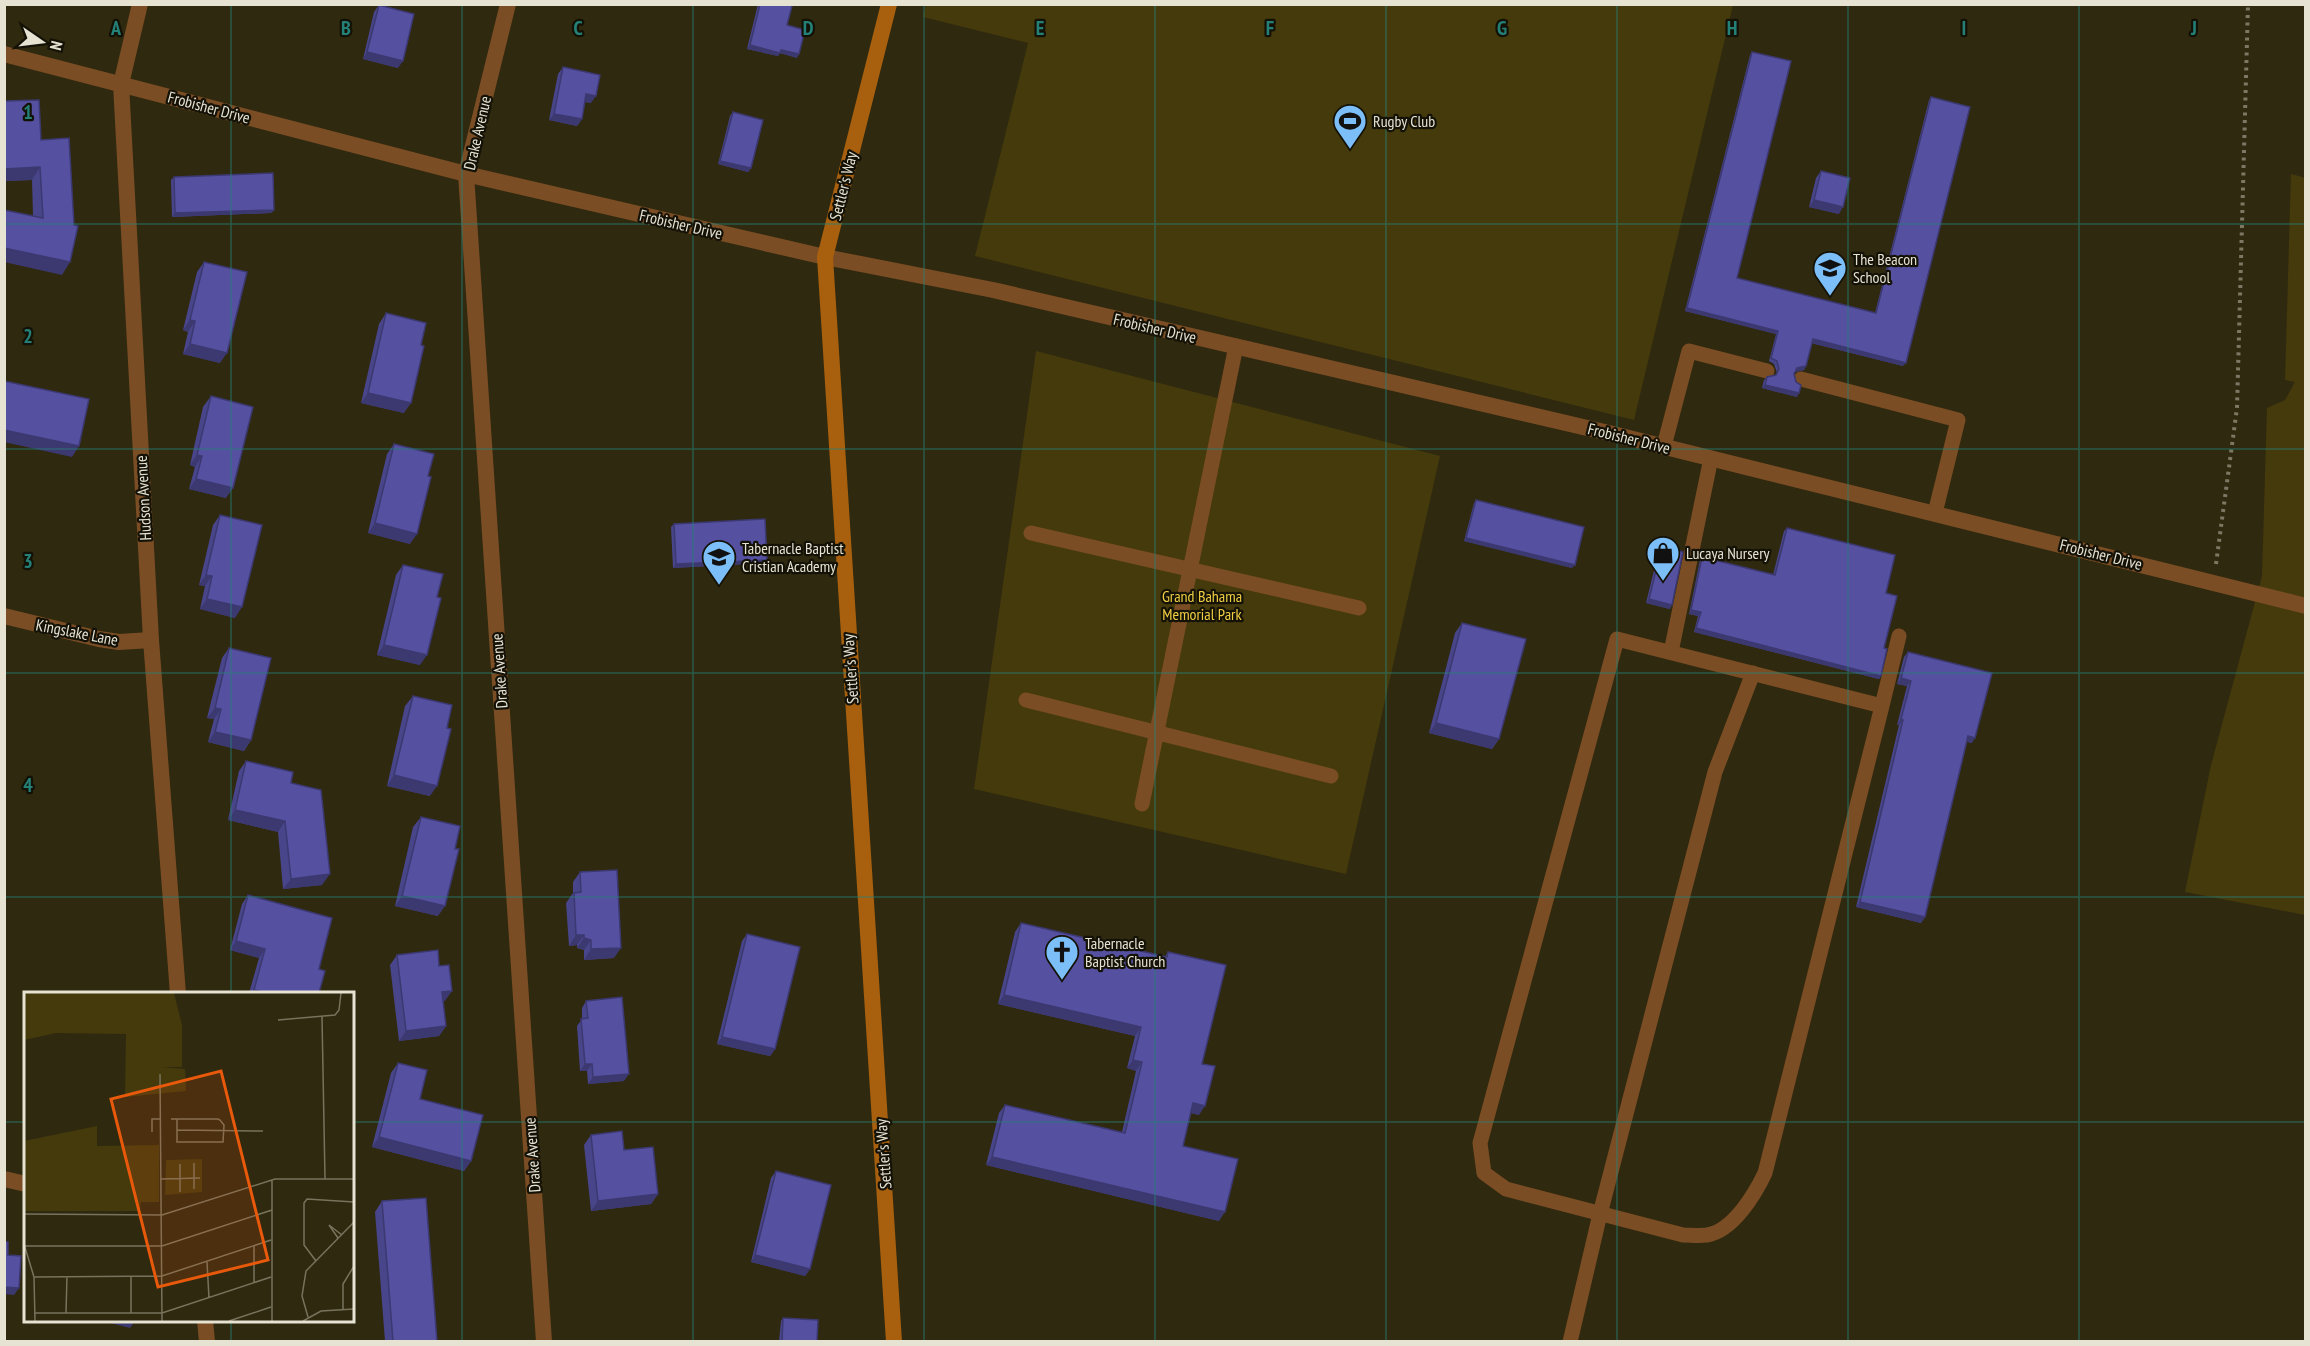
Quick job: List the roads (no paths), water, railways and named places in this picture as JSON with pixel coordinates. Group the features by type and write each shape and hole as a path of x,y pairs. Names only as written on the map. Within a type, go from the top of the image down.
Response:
{"main road":[{"name":"Settler's Way","path":"889,4 825,257 894,1341"}],"street":[{"name":"Hudson Avenue","path":"140,4 121,84 150,640 178,992"},
{"name":"Drake Avenue","path":"508,4 466,174 544,1341"},
{"name":"Frobisher Drive","path":"4,54 466,174 825,257 993,290 1664,446 2306,606"},
{"name":"Kingslake Lane","path":"4,616 99,639 119,642 150,640"},
{"path":"4,1179 24,1184"},
{"path":"205,1322 207,1341"}],"lane":[{"path":"1142,804 1236,346"},
{"path":"1664,446 1689,351 1767,371"},
{"path":"1801,379 1958,420 1935,513"},
{"path":"1671,652 1711,458"},
{"path":"1031,533 1359,608"},
{"path":"1882,706 1617,639 1480,1143 1484,1173 1506,1189 1683,1235 1710,1235 1732,1221 1752,1198 1765,1173 1882,706 1899,636"},
{"path":"1570,1341 1600,1214 1715,772 1753,673"},
{"path":"1026,700 1331,776"}],"place":[{"name":"Rugby Club","path":"1350,150"},
{"name":"The Beacon School","path":"1830,297"},
{"name":"Lucaya Nursery","path":"1663,582"},
{"name":"Tabernacle Baptist Cristian Academy","path":"719,586"},
{"name":"Tabernacle Baptist Church","path":"1062,981"}],"park label":[{"name":"Grand Bahama Memorial Park","path":"1202,605"}]}
